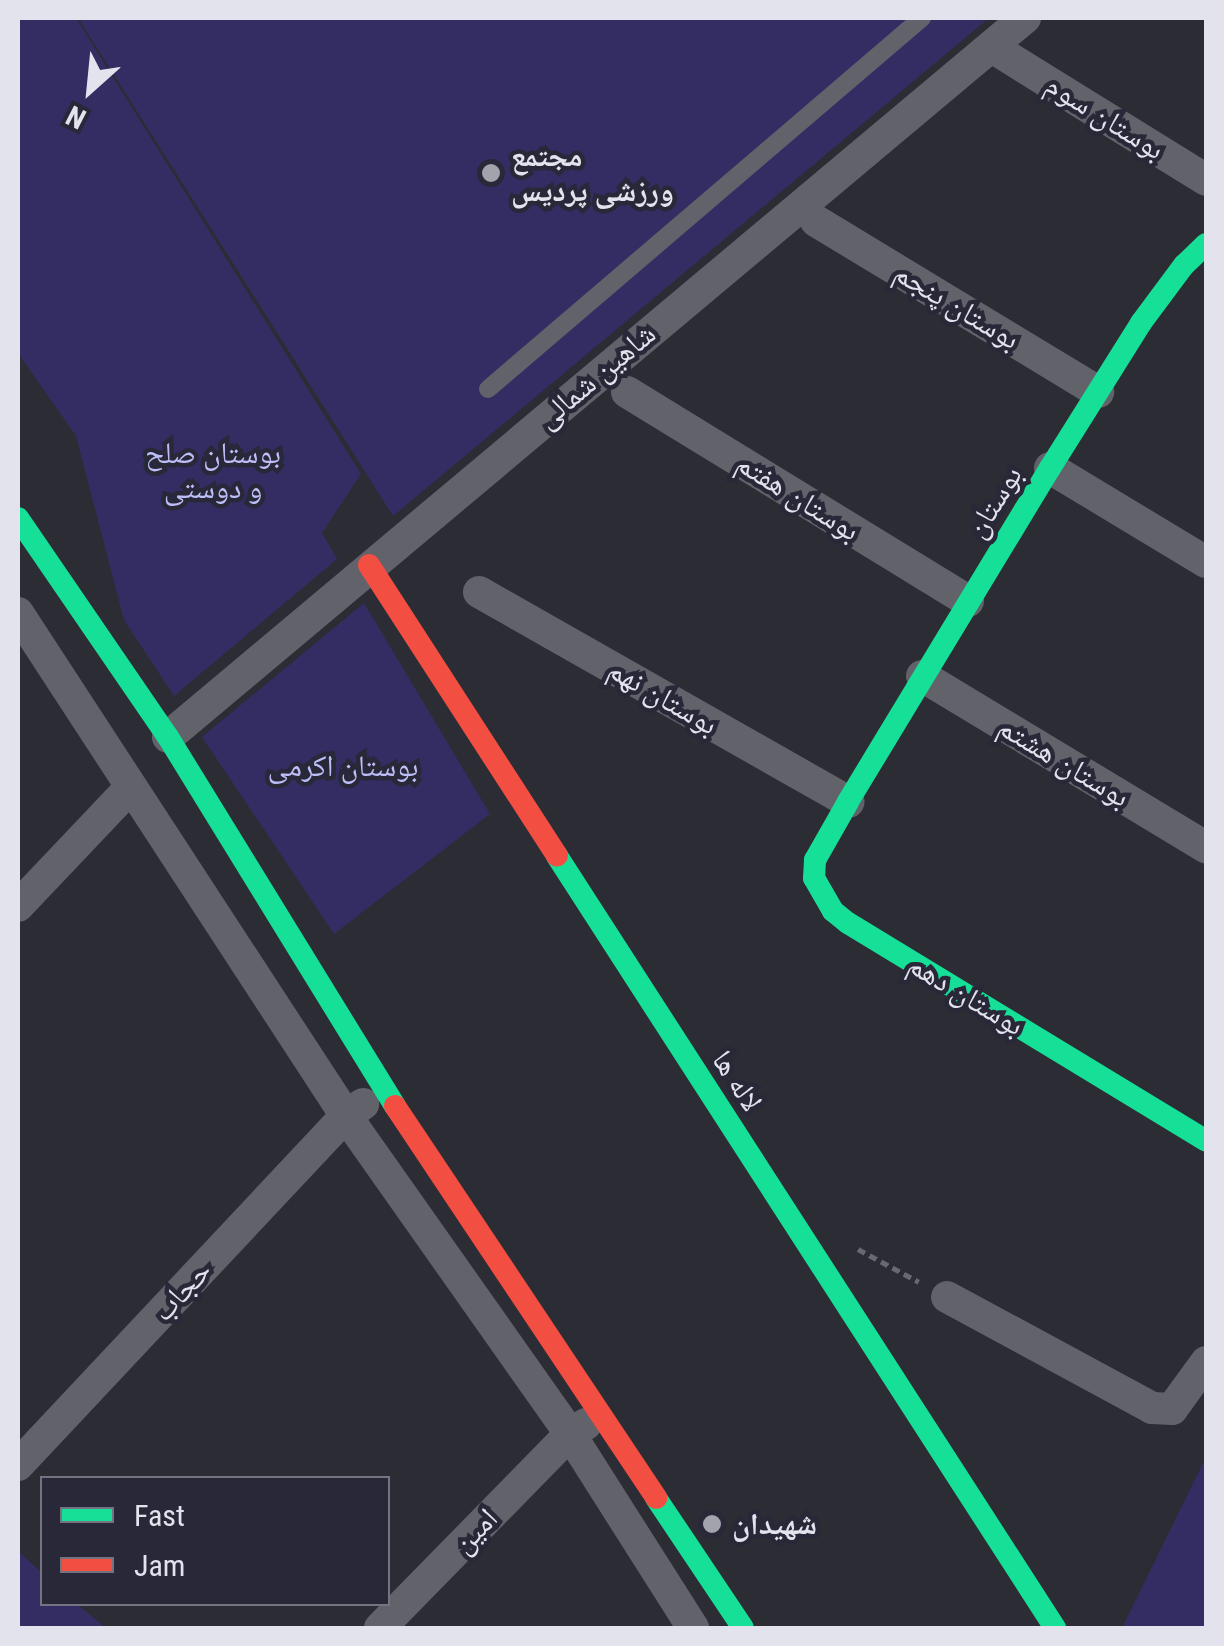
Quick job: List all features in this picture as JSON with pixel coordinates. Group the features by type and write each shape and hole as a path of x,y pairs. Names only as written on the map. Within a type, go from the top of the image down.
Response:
{"street":[{"name":"شاهین شمالی","path":"168,737 1025,18"},
{"name":"بوستان سوم","path":"1003,54 1206,180"},
{"name":"بوستان پنجم","path":"816,221 1098,392"},
{"name":"بوستان","path":"848,802 1098,392 1199,263"},
{"name":"بوستان هفتم","path":"627,392 968,601"},
{"path":"1050,468 1206,562"},
{"path":"18,518 168,737 384,1090 603,1413 742,1628"},
{"name":"لاله ها","path":"369,566 1055,1628"},
{"name":"بوستان نهم","path":"479,592 848,802"},
{"path":"18,613 346,1116 570,1434 693,1628"},
{"name":"بوستان هشتم","path":"922,676 1206,847"},
{"path":"18,906 130,788"},
{"name":"بوستان دهم","path":"848,802 815,860 814,878 833,911 1206,1141"},
{"name":"حجاب","path":"18,1465 346,1116 384,1090"},
{"path":"947,1296 1152,1408 1172,1409 1206,1362"},
{"name":"امین","path":"380,1628 570,1434 603,1413"}],"lane":[{"path":"488,389 922,18"}],"path":[{"path":"850,1245 947,1296"}],"green space":[{"name":"بوستان صلح و دوستی","path":"18,18 76,18 361,474 322,533 337,559 174,696 124,620 76,436 18,353"},
{"name":"مجتمع ورزشی پردیس","path":"78,18 989,18 393,516"},
{"name":"بوستان اکرمی","path":"364,603 490,814 334,934 202,737"},
{"path":"1206,1457 1206,1628 1122,1628"},
{"path":"18,1551 40,1571 40,1606 79,1606 106,1628 18,1628"}],"traffic: fast":[{"path":"1206,244 1184,265 1141,323 1050,468 848,802 815,860 814,878 833,911 848,923 1206,1141"},
{"path":"18,518 168,737 395,1106"},
{"path":"557,856 1055,1628"},
{"path":"656,1498 743,1628"}],"traffic: jam":[{"path":"369,565 557,856"},
{"path":"395,1106 656,1498"}],"place":[{"name":"مجتمع ورزشی پردیس","path":"491,173"},
{"name":"شهیدان","path":"712,1524"}]}
